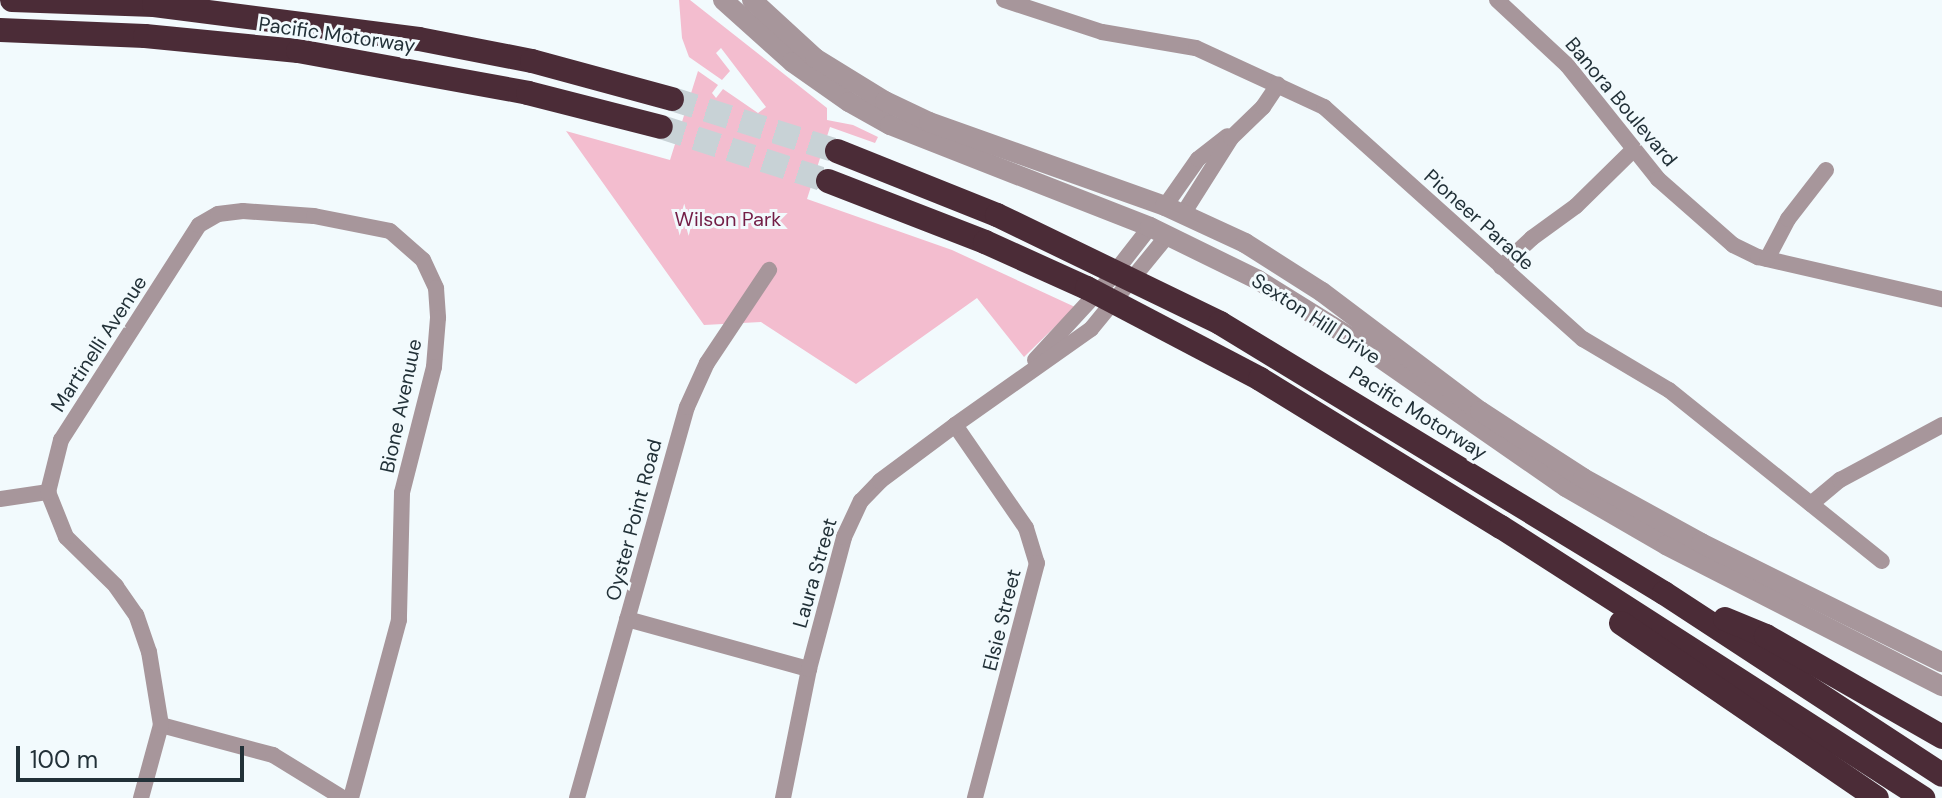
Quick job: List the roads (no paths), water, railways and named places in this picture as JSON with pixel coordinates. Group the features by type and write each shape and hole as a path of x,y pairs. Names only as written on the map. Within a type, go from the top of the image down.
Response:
{"highway":[{"name":"Pacific Motorway","path":"12,0 154,5 301,22 532,61 672,99"},
{"name":"Pacific Motorway","path":"0,30 145,36 298,51 502,88 661,127"},
{"name":"Pacific Motorway","path":"837,151 997,215 1220,323 1664,593 1942,775"},
{"path":"828,181 985,242 1148,319 1260,379 1501,527 1923,798"},
{"path":"1501,527 1526,558 1877,798"},
{"path":"1664,593 1766,636 1942,737"}],"street":[{"name":"Sexton Hill Drive","path":"723,0 815,80 890,125 1158,232 1258,280 1317,315 1511,452 1601,508 1942,686"},
{"name":"Sexton Hill Drive","path":"752,0 815,58 885,101 929,122 1174,210 1279,263 1480,411 1583,478 1701,543 1942,662"},
{"name":"Pioneer Parade","path":"1004,0 1102,32 1196,48 1324,107 1583,339 1669,390 1882,561"},
{"name":"Banora Boulevard","path":"1497,0 1567,65 1658,179 1743,251 1942,299"},
{"path":"1158,232 1174,210 1202,155 1263,107 1278,85"},
{"path":"1501,267 1532,238 1583,200 1634,149"},
{"path":"1767,259 1788,219 1826,170"},
{"name":"Bione Avenuue","path":"199,225 218,214 243,211 373,225 390,231 413,247 429,269 436,288 438,318 434,367 402,493 399,620 351,798"},
{"name":"Martinelli Avenue","path":"48,492 61,440 199,225"},
{"name":"Laura Street","path":"1011,384 1080,313 1132,252 1158,232"},
{"name":"Laura Street","path":"783,798 809,669 844,537 861,501 880,481 1011,384 1070,346 1097,322 1149,260 1158,232"},
{"name":"Oyster Point Road","path":"577,798 687,407 707,363 769,270"},
{"name":"Elsie Street","path":"955,425 1026,528 1037,563 975,798"},
{"path":"1811,504 1840,480 1942,425"},
{"path":"0,499 48,492 66,537 116,586 136,615 149,652 161,725 141,798"},
{"path":"627,619 809,669"},
{"path":"161,725 273,755 343,798"}],"tunnel":[{"path":"672,99 837,151"},
{"path":"661,127 828,181"}],"park label":[{"name":"Wilson Park","path":"728,219"}]}
